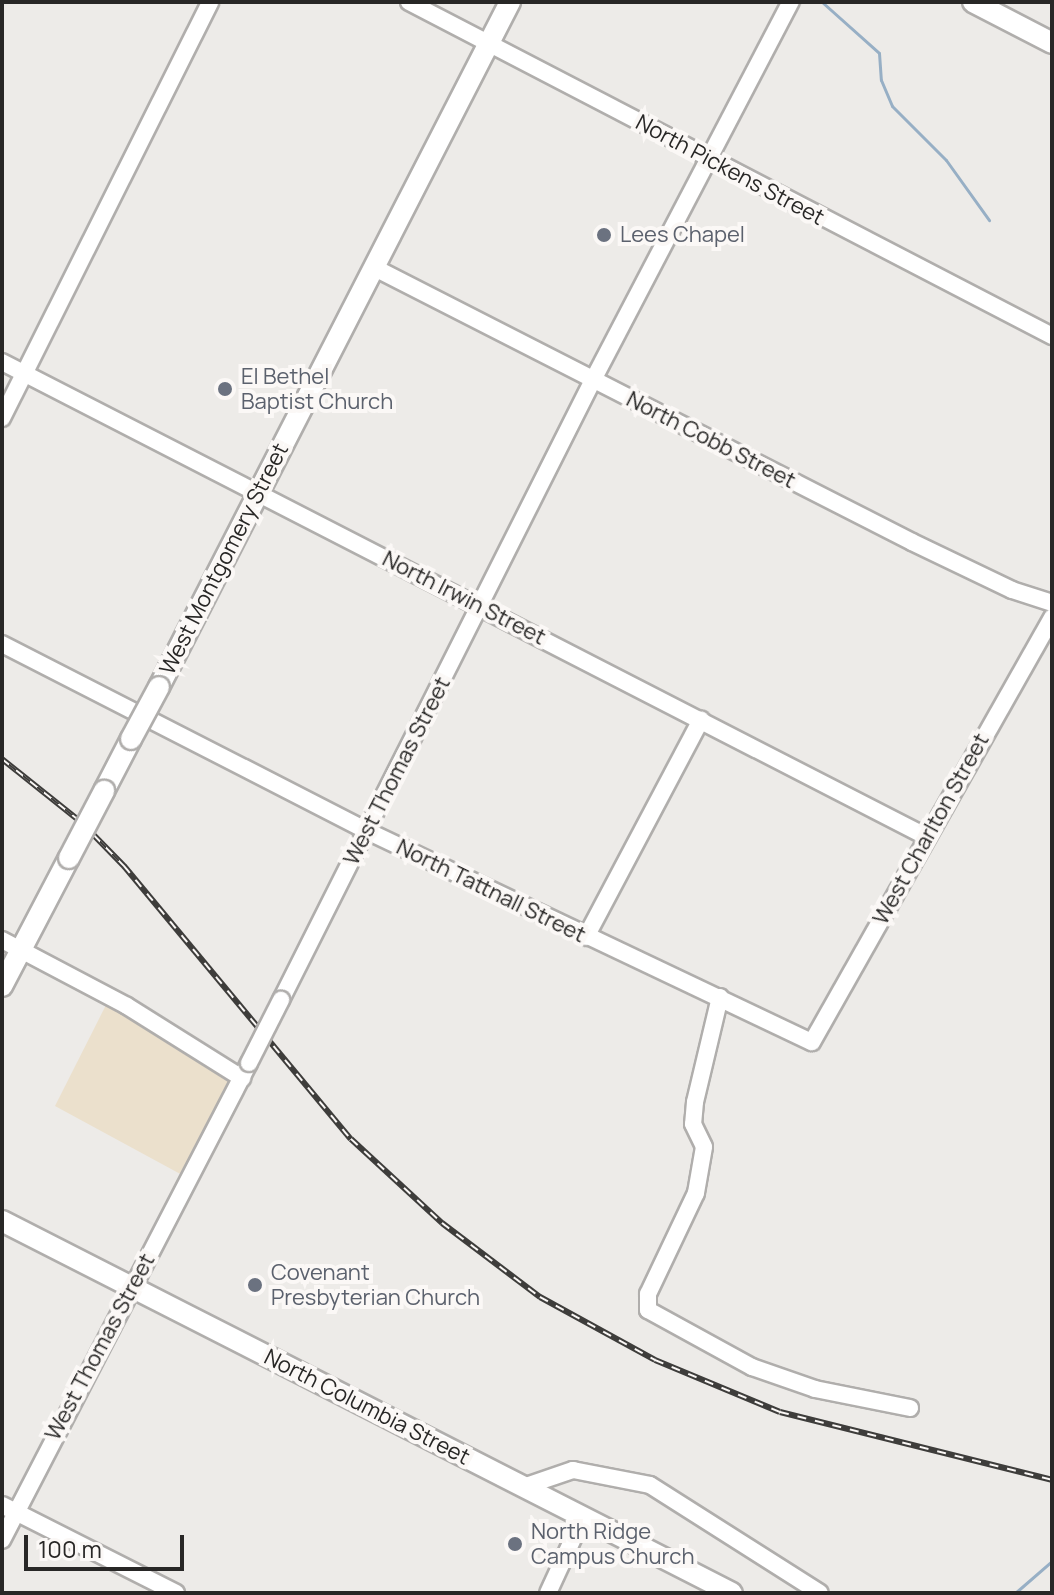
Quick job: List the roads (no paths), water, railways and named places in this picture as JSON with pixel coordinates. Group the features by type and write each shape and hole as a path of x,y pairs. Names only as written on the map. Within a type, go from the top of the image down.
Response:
{"main road":[{"name":"West Montgomery Street","path":"2,986 510,2"},
{"path":"973,2 1052,43"},
{"name":"North Columbia Street","path":"2,1221 732,1593"}],"street":[{"path":"2,418 210,2"},
{"name":"North Pickens Street","path":"409,2 1052,336"},
{"name":"West Thomas Street","path":"2,1540 8,1508 132,1287 246,1071 593,380 791,2"},
{"name":"North Cobb Street","path":"373,267 926,549 1012,590 1052,603"},
{"name":"North Irwin Street","path":"2,362 925,836"},
{"name":"West Charlton Street","path":"812,1042 925,836 1052,617"},
{"name":"North Tattnall Street","path":"2,644 367,831 812,1042"},
{"path":"586,937 701,720"},
{"path":"2,940 246,1071"},
{"path":"720,997 695,1102 693,1124 704,1147 696,1193 648,1294 648,1310 752,1367 815,1389 910,1408"},
{"path":"523,1487 573,1470 650,1485 820,1593"},
{"path":"8,1508 176,1593"},
{"path":"548,1593 583,1517"}],"waterway":[{"path":"822,2 879,53 881,80 892,106 946,160 989,220"},
{"path":"1015,1593 1052,1561"}],"railway":[{"path":"2,759 81,822 124,866 351,1139 442,1223 540,1297 655,1360 780,1412 1052,1480"}],"place":[{"name":"Lees Chapel","path":"604,235"},
{"name":"El Bethel Baptist Church","path":"225,389"},
{"name":"Covenant Presbyterian Church","path":"255,1285"},
{"name":"North Ridge Campus Church","path":"515,1544"}]}
